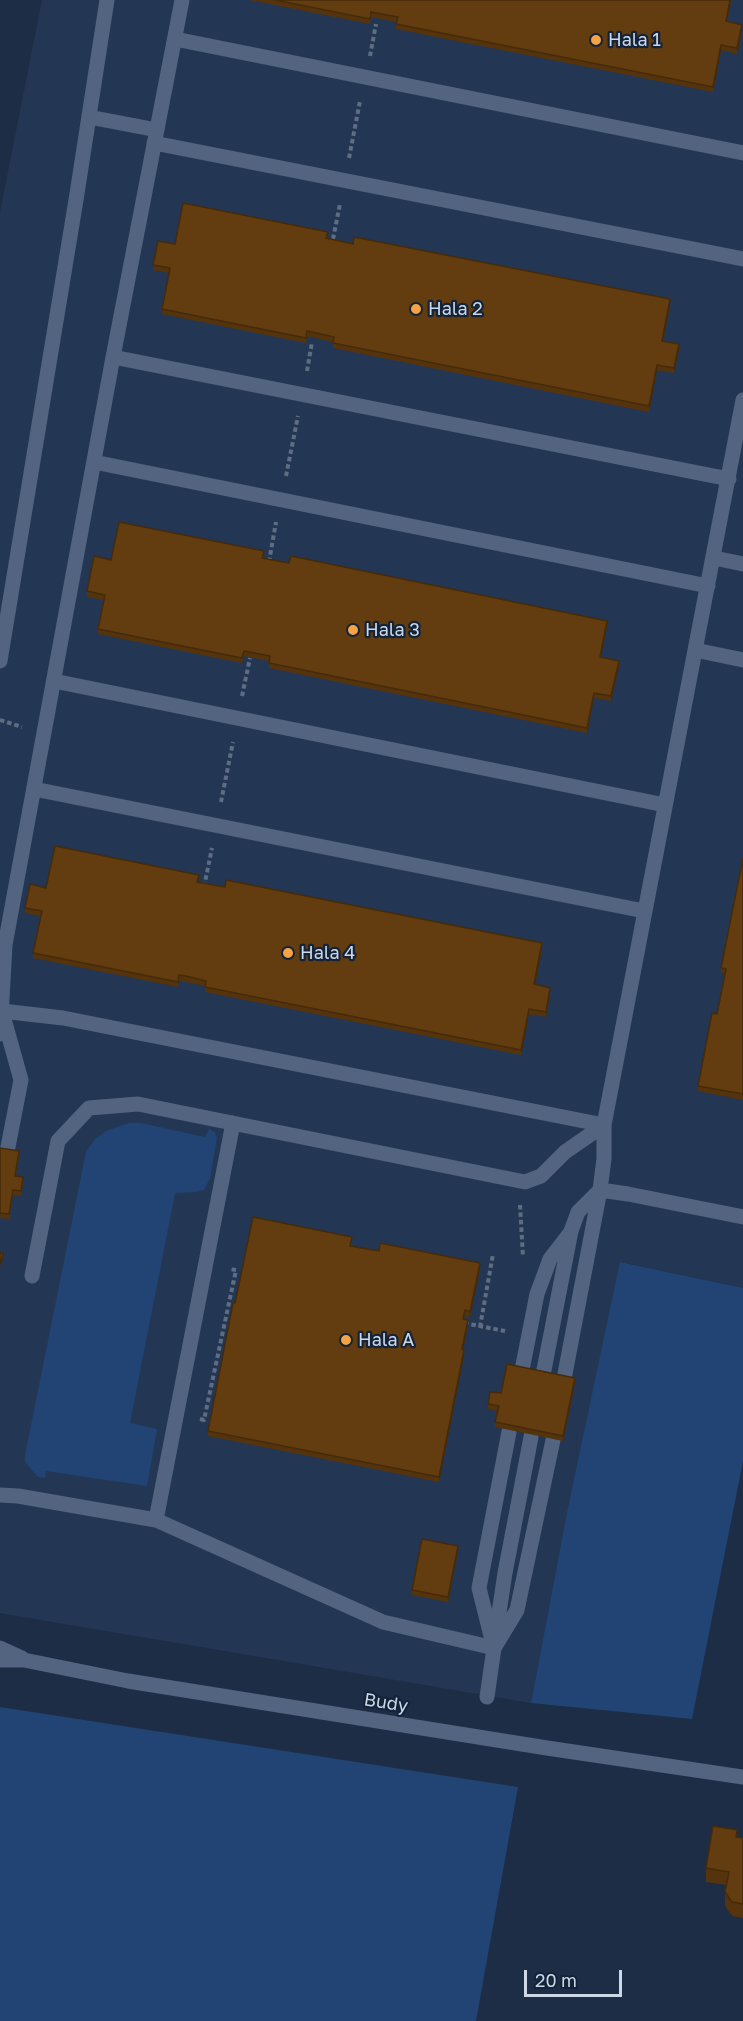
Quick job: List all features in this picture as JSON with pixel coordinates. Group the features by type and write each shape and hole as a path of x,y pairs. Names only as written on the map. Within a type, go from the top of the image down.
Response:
{"street":[{"path":"0,661 107,0"},
{"path":"0,1034 5,945 113,357 182,0"},
{"path":"175,39 743,153"},
{"path":"89,117 155,137 344,181 743,259"},
{"path":"113,357 729,479"},
{"path":"564,1379 600,1190 604,1159 604,1125 695,650 729,479 740,439 743,400"},
{"path":"94,462 708,586"},
{"path":"714,558 743,564"},
{"path":"695,650 743,660"},
{"path":"54,681 665,805"},
{"path":"34,789 644,911"},
{"path":"1,1013 63,1018 604,1125"},
{"path":"1,1013 21,1080 7,1152"},
{"path":"32,1276 58,1140 89,1108 138,1104 525,1182 541,1176 565,1152 604,1125"},
{"path":"156,1520 232,1123"},
{"path":"600,1190 743,1217"},
{"path":"543,1375 572,1231 578,1212 600,1190"},
{"path":"522,1370 537,1294 550,1259 572,1231"},
{"path":"494,1648 479,1588 509,1432"},
{"path":"487,1697 505,1573 531,1437"},
{"path":"494,1648 517,1610 553,1440"},
{"path":"0,1495 18,1496 156,1520 383,1622 494,1648"},
{"name":"Budy","path":"0,1648 24,1660"},
{"name":"Budy","path":"0,1660 24,1660 140,1683 743,1777"}],"path":[{"path":"333,239 376,24"},
{"path":"268,564 277,518"},
{"path":"241,703 250,658"},
{"path":"219,808 234,738"},
{"path":"204,888 213,844"},
{"path":"519,1204 524,1262"},
{"path":"480,1326 493,1254"},
{"path":"464,1323 505,1331"}],"shaded area":[{"path":"42,0 743,0 743,1288 621,1262 567,1512 531,1703 0,1613 0,212"},
{"path":"129,1123 141,1123 205,1137 209,1129 215,1132 217,1138 210,1178 204,1190 175,1193 130,1423 157,1429 147,1486 46,1471 45,1478 38,1477 25,1462 25,1455 86,1152 95,1139 106,1131"},
{"path":"620,1262 743,1288 743,1461 692,1719 531,1703 567,1512"},
{"path":"0,1707 518,1787 476,2021 0,2021"}],"building":[{"name":"Hala 1","path":"275,0 730,0 726,21 742,25 737,48 721,45 713,87 396,24 398,17 371,12 370,19"},
{"name":"Hala 2","path":"183,203 328,232 326,238 353,244 354,237 670,299 662,341 679,344 674,368 657,365 649,406 333,343 334,337 307,331 306,338 162,309 170,268 153,265 158,241 175,244"},
{"name":"Hala 3","path":"119,522 264,551 262,558 289,563 291,556 607,621 600,657 619,661 611,696 594,693 587,728 269,663 270,656 244,651 242,658 98,629 105,595 87,591 94,556 111,560"},
{"name":"Hala 4","path":"55,846 199,875 197,882 225,887 226,880 542,943 534,984 550,988 546,1012 529,1009 521,1050 205,987 206,981 186,976 179,975 178,982 33,953 42,911 25,908 30,884 46,888"},
{"path":"743,858 743,1094 698,1086 712,1013 717,1014 726,969 721,968"},
{"path":"0,1148 19,1151 15,1176 23,1177 21,1191 13,1190 9,1214 0,1213"},
{"name":"Hala A","path":"253,1217 352,1237 350,1246 379,1251 380,1243 480,1263 470,1312 465,1310 463,1319 468,1320 462,1349 464,1350 439,1477 208,1431 233,1303 235,1303"},
{"path":"507,1364 575,1378 563,1436 495,1422 499,1406 488,1404 490,1392 501,1393"},
{"path":"422,1539 458,1546 448,1597 412,1590"},
{"path":"713,1826 737,1830 736,1837 743,1838 743,1904 732,1902 725,1892 729,1872 706,1868"}],"place":[{"name":"Hala 1","path":"596,40"},
{"name":"Hala 2","path":"416,309"},
{"name":"Hala 3","path":"353,630"},
{"name":"Hala 4","path":"288,953"},
{"name":"Hala A","path":"346,1340"}]}
